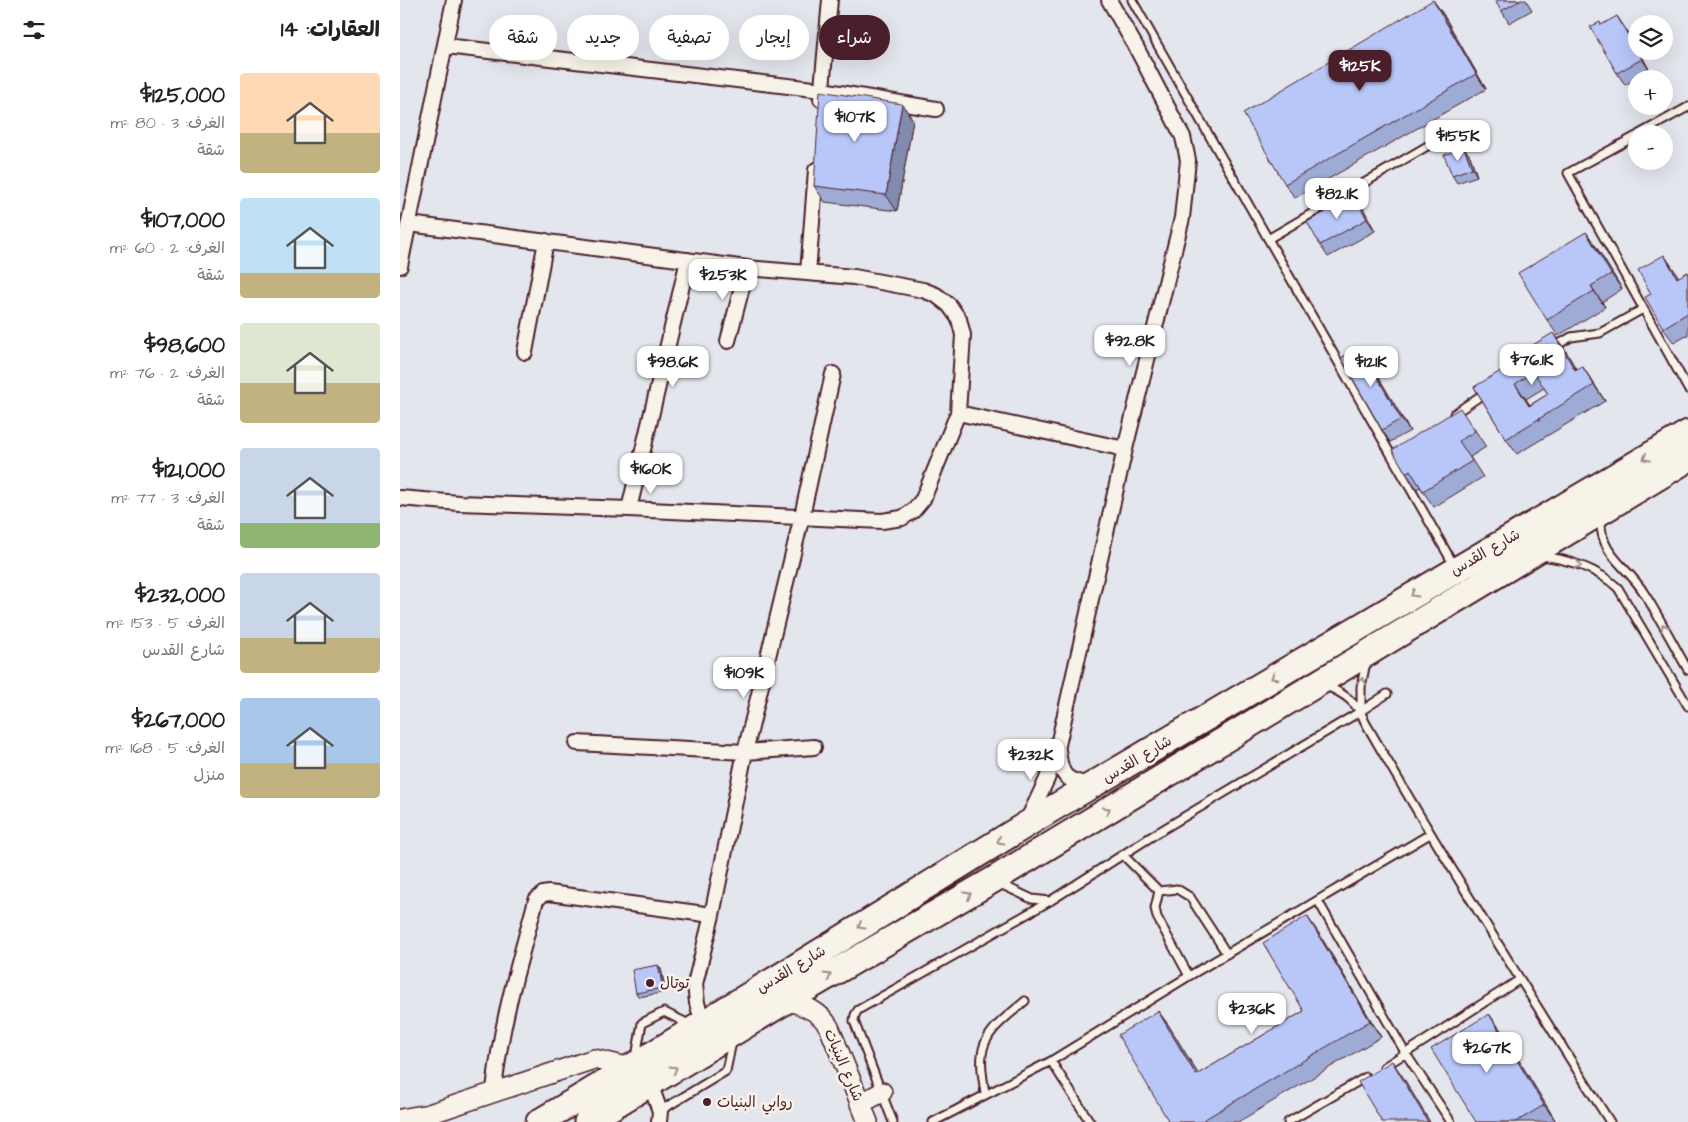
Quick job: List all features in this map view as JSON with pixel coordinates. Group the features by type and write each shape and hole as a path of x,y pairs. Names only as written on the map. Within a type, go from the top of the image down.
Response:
{"highway":[{"name":"شارع القدس","path":"587,1122 639,1073 699,1025 1092,785 1688,433"},
{"name":"شارع القدس","path":"538,1122 639,1073 735,1032 993,880 1316,683 1688,460"}],"main road":[{"name":"شارع البنيات","path":"787,1000 817,1012 824,1018 868,1122"},
{"path":"400,1119 429,1114 594,1059 639,1073"},
{"path":"860,1104 882,1092"}],"street":[{"path":"400,266 403,237 410,224 454,0"},
{"path":"820,109 830,0"},
{"path":"1024,826 1044,787 1058,745 1125,448 1182,218 1188,160 1183,137 1109,0"},
{"path":"446,46 822,90 936,109"},
{"path":"808,273 817,157"},
{"path":"400,498 459,503 802,516 882,521 902,518 913,511 924,498 958,414 963,335 959,319 949,305 936,295 923,290 854,277 747,268 410,224"},
{"path":"525,352 546,241"},
{"path":"629,509 688,260"},
{"path":"728,341 747,268"},
{"path":"699,1025 695,984 712,915 745,752 802,516 833,374"},
{"path":"958,414 1125,448"},
{"path":"577,743 745,752 814,747"},
{"path":"1058,745 1060,764 1064,775 1074,782 1092,785"},
{"path":"494,1091 497,1055 506,1010 536,900 539,896 549,892 712,915"},
{"path":"639,1073 659,1116"}],"lane":[{"path":"1132,0 1456,569"},
{"path":"1656,125 1688,107"},
{"path":"1268,239 1453,131"},
{"path":"1628,140 1568,173 1688,389"},
{"path":"1550,350 1571,338 1600,333 1644,309"},
{"path":"1448,418 1496,385"},
{"path":"1392,457 1400,452"},
{"path":"1602,512 1602,531 1608,551 1643,591 1688,670"},
{"path":"1530,555 1558,559 1609,579 1618,588 1688,706"},
{"path":"1361,711 1362,681 1369,652"},
{"path":"1316,683 1341,693 1361,711 1430,834 1519,980 1610,1122"},
{"path":"894,1122 854,1021 858,1010 1050,901 1387,694"},
{"path":"933,1122 1051,1061 1189,976 1430,834"},
{"path":"1123,855 1159,891"},
{"path":"993,880 1032,898 1050,901"},
{"path":"1159,891 1177,889 1190,897 1227,954"},
{"path":"1159,891 1155,908 1157,916 1189,976"},
{"path":"1318,901 1406,1054 1451,1122"},
{"path":"1380,1069 1519,980"},
{"path":"985,1095 981,1061 986,1041 994,1029 1025,1001"},
{"path":"659,1116 726,1071 735,1032"},
{"path":"1051,1061 1090,1122"},
{"path":"1288,1122 1372,1074"}],"building":[{"path":"1433,0 1476,74 1285,184 1243,113"},
{"path":"1495,0 1521,0 1501,11"},
{"path":"1617,16 1628,35 1628,60 1640,60 1617,73 1590,27 1600,22 1601,25"},
{"path":"820,91 902,104 886,195 814,186"},
{"path":"1464,148 1472,168 1452,175 1444,155"},
{"path":"1354,196 1367,219 1320,245 1307,222"},
{"path":"1586,232 1611,274 1591,286 1594,291 1547,320 1518,273"},
{"path":"1664,255 1677,278 1688,272 1688,313 1663,328 1645,297 1651,294 1638,270"},
{"path":"1553,333 1575,370 1582,366 1594,385 1506,439 1474,387 1514,363 1511,358","holes":["1534,372 1548,394 1529,406 1515,384"]},
{"path":"1360,347 1401,419 1382,430 1341,358"},
{"path":"1460,408 1475,431 1459,441 1472,461 1423,491 1410,470 1406,473 1392,450"},
{"path":"1307,916 1370,1021 1200,1122 1169,1122 1118,1035 1158,1011 1196,1075 1304,1011 1263,943"},
{"name":"توتال","path":"658,965 663,988 636,993 632,970"},
{"path":"1489,1014 1544,1105 1516,1122 1476,1122 1431,1049"},
{"path":"1392,1061 1428,1122 1382,1122 1358,1082"}],"place":[{"name":"توتال","path":"650,983"},
{"name":"روابي البنيات","path":"707,1102"}]}
